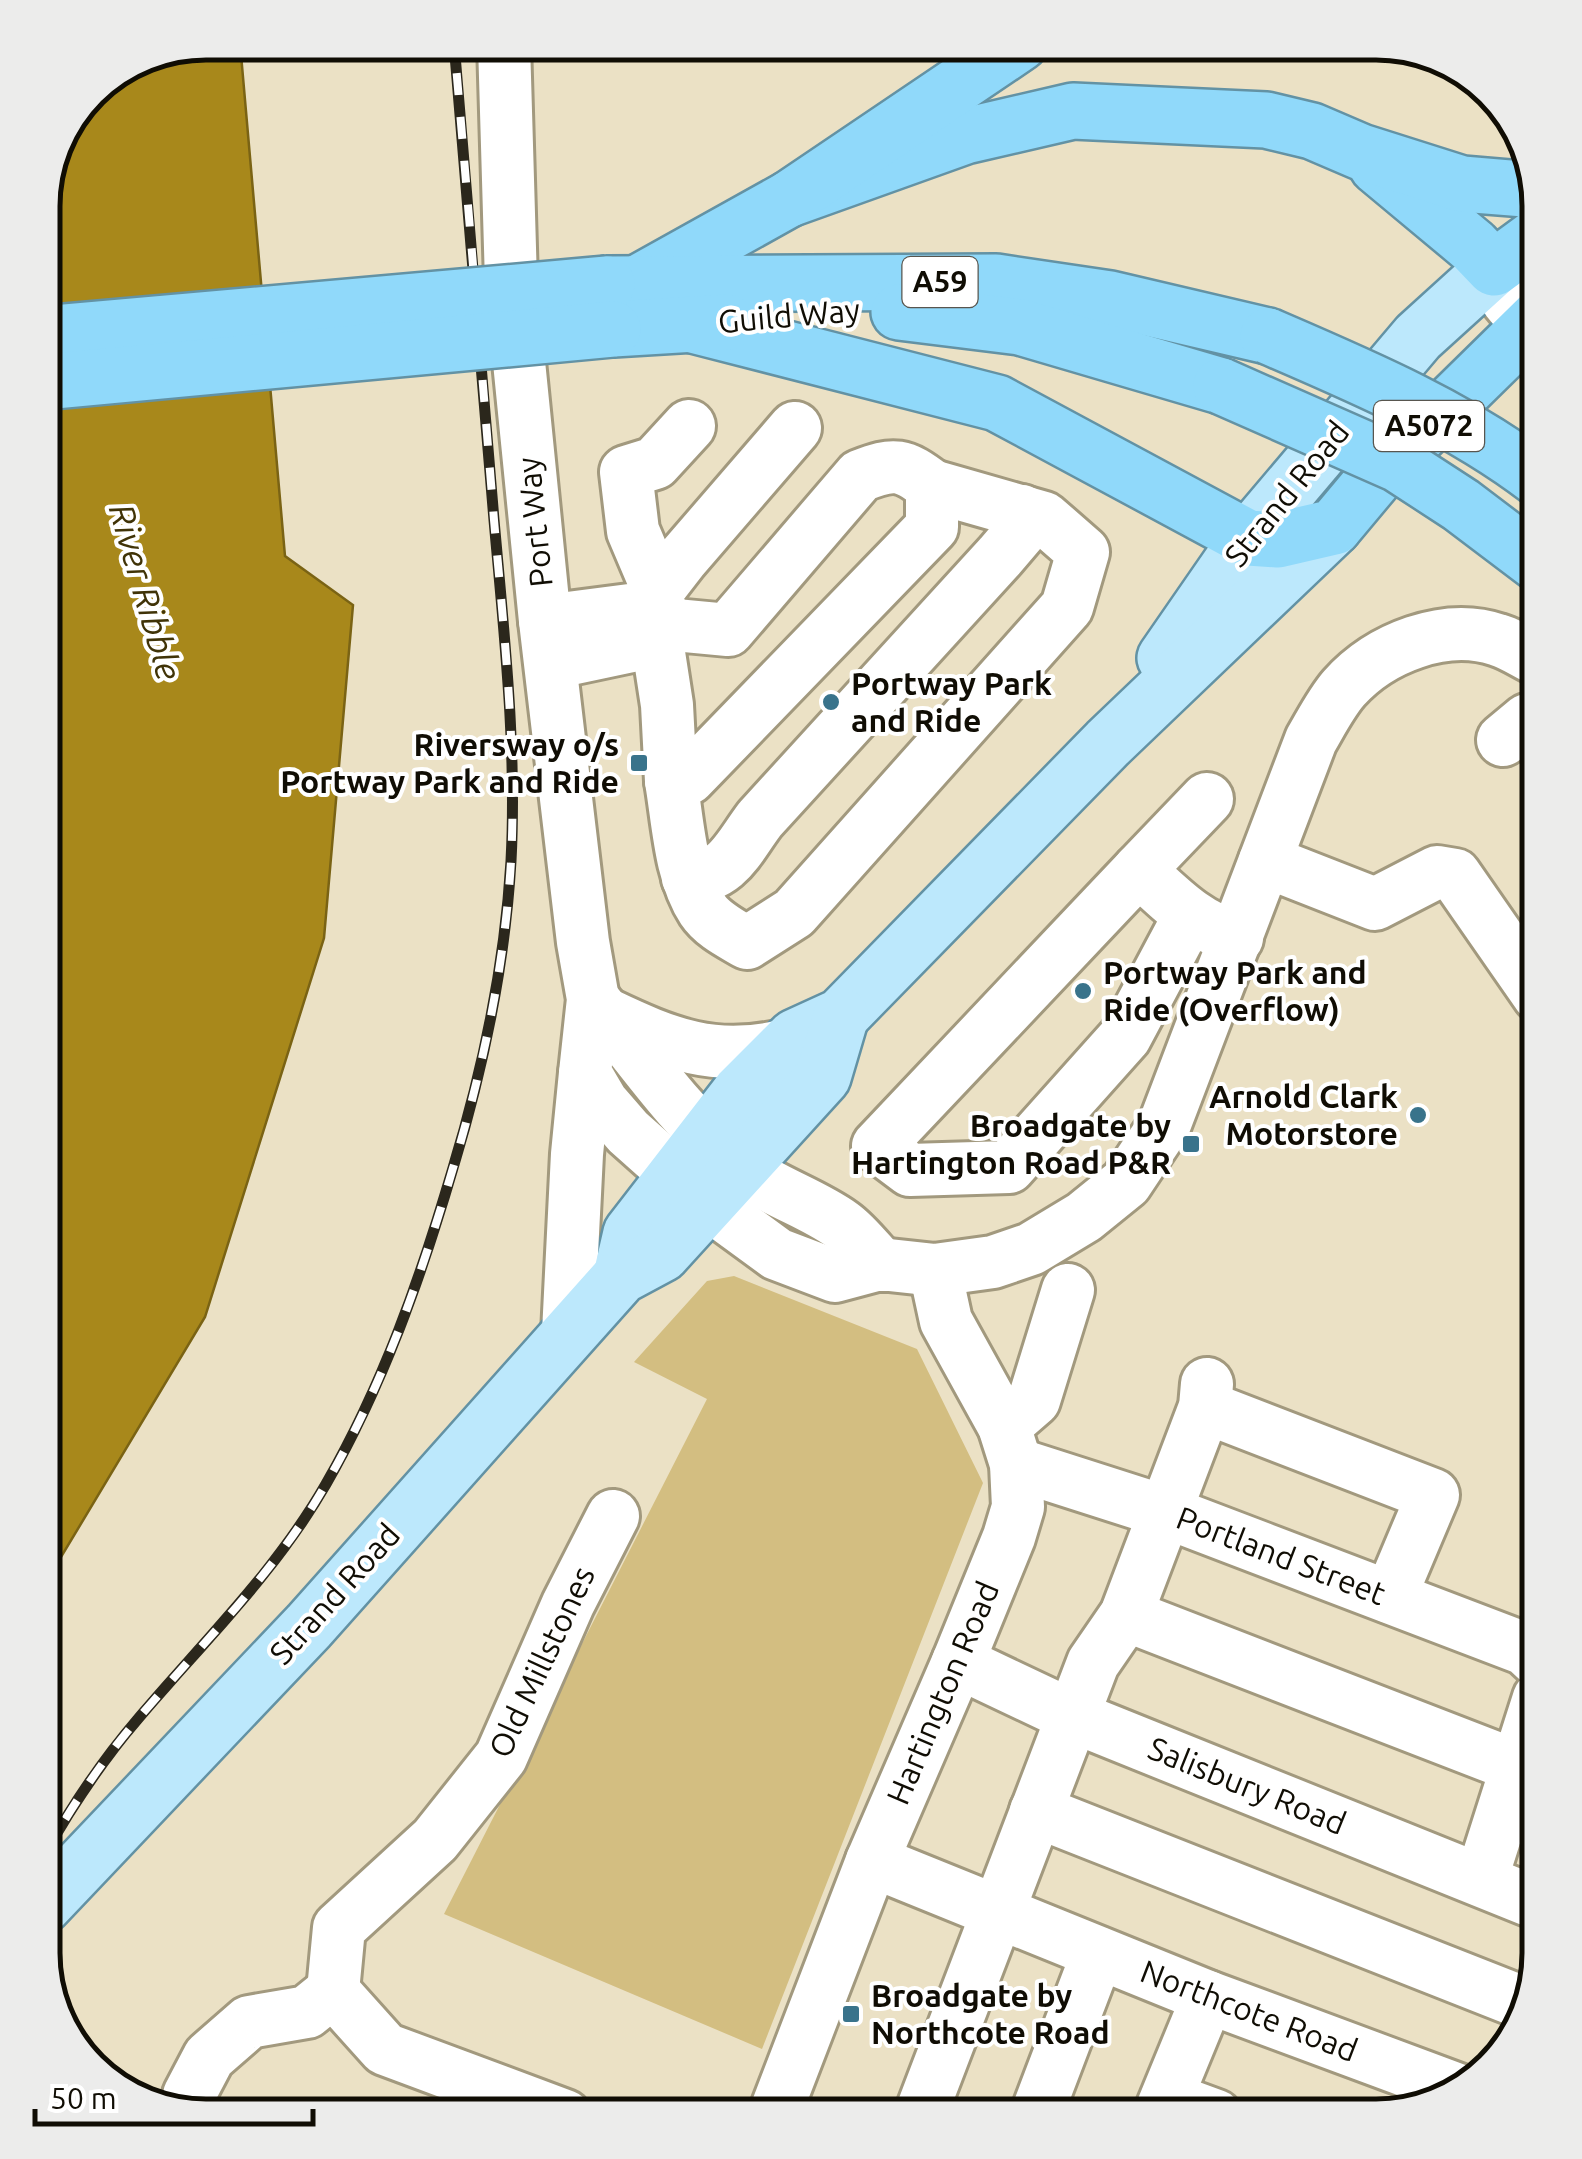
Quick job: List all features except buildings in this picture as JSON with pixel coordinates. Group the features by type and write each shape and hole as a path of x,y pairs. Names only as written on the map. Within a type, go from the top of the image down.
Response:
{"highway":[{"path":"619,299 788,199 995,60"},
{"path":"788,199 965,136 1073,111 1266,120 1312,131 1361,152 1462,184 1521,189"},
{"path":"1361,152 1494,268 1522,247"},
{"name":"Guild Way","path":"60,333 619,299 996,282 1110,299 1268,336 1372,380 1463,429 1522,467"},
{"name":"Guild Way","path":"60,380 619,299 693,325 873,308 1020,327 1221,386 1398,464 1522,551"},
{"path":"693,325 997,403 1248,538 1278,540 1334,526"},
{"name":"Strand Road","path":"1334,526 1376,478 1522,342"}],"main road":[{"name":"Strand Road","path":"1108,743 1248,538 1418,337 1494,268"},
{"path":"1418,337 1522,330"},
{"name":"Strand Road","path":"60,1887 309,1626 620,1276 662,1254 709,1171 740,1092 795,1037 841,1016 1108,743 1334,526"},
{"name":"Strand Road","path":"709,1171 823,1077 841,1016"}],"street":[{"name":"Port Way","path":"505,60 511,282 583,942 599,1006 658,1084 709,1171"},
{"path":"1494,268 1507,300 1522,315"},
{"path":"690,426 655,462 626,472 633,531 655,599 676,625 728,630"},
{"path":"548,642 655,599 795,428"},
{"path":"548,642 636,645 650,647 659,654 667,704 670,781 688,878 704,913 725,931 747,942 794,913 1067,607 1083,552 1044,518 932,486 908,468 885,466 860,476 678,684 667,704"},
{"path":"670,781 689,778 932,527 932,486"},
{"path":"688,878 710,878 724,866 760,819 1023,529 1022,511"},
{"path":"585,1073 602,1102 628,1132 709,1171 780,1194 842,1225 880,1264 934,1270 994,1262 1031,1250 1084,1217 1126,1183 1164,1126 1311,740 1341,692 1364,668 1414,642 1466,634 1498,640 1522,694"},
{"path":"1190,915 1125,1037 1009,1167 910,1170 878,1146 1206,799"},
{"path":"1265,861 1375,904 1437,872 1456,874 1522,970"},
{"path":"1139,870 1190,915 1212,930 1237,938"},
{"name":"Port Way","path":"568,1333 577,1154 585,1073 599,1006"},
{"path":"599,1006 681,1046 712,1053 754,1053 786,1045"},
{"name":"Hartington Road","path":"781,2099 872,1861 958,1662 1018,1507 1010,1445 946,1321 934,1270"},
{"path":"1010,1445 1034,1400 1068,1290"},
{"path":"927,2099 1092,1663 1126,1615 1206,1396 1433,1495 1390,1598"},
{"name":"Portland Street","path":"1010,1445 1166,1512 1522,1648"},
{"name":"Old Millstones","path":"333,1991 339,1928 435,1840 501,1757 568,1604 613,1516"},
{"path":"1126,1615 1522,1767"},
{"name":"Salisbury Road","path":"958,1662 1072,1716 1522,1897"},
{"path":"1481,1880 1522,1786"},
{"path":"1036,1811 1514,1999"},
{"name":"Northcote Road","path":"872,1861 1208,1997 1441,2083"},
{"path":"1042,2099 1098,1953"},
{"path":"190,2098 208,2058 249,2022 306,2012 333,1991 385,2049 519,2099"},
{"path":"1166,2099 1208,1997"}],"shaded area":[{"path":"734,1276 917,1349 983,1483 762,2049 444,1914 707,1399 634,1362 707,1281"}],"water":[{"name":"River Ribble","path":"241,60 285,556 353,605 324,938 205,1317 60,1559 60,197 71,150 85,125 125,85 150,71 178,63"}],"railway":[{"path":"60,1829 111,1752 284,1548 347,1446 414,1290 453,1168 483,1055 508,900 511,733 455,60"}],"place":[{"name":"Portway Park and Ride","path":"831,702"},
{"name":"Riversway o/s Portway Park and Ride","path":"639,763"},
{"name":"Portway Park and Ride (Overflow)","path":"1083,991"},
{"name":"Arnold Clark Motorstore","path":"1418,1115"},
{"name":"Broadgate by Hartington Road P&R","path":"1191,1144"},
{"name":"Broadgate by Northcote Road","path":"851,2014"}]}
